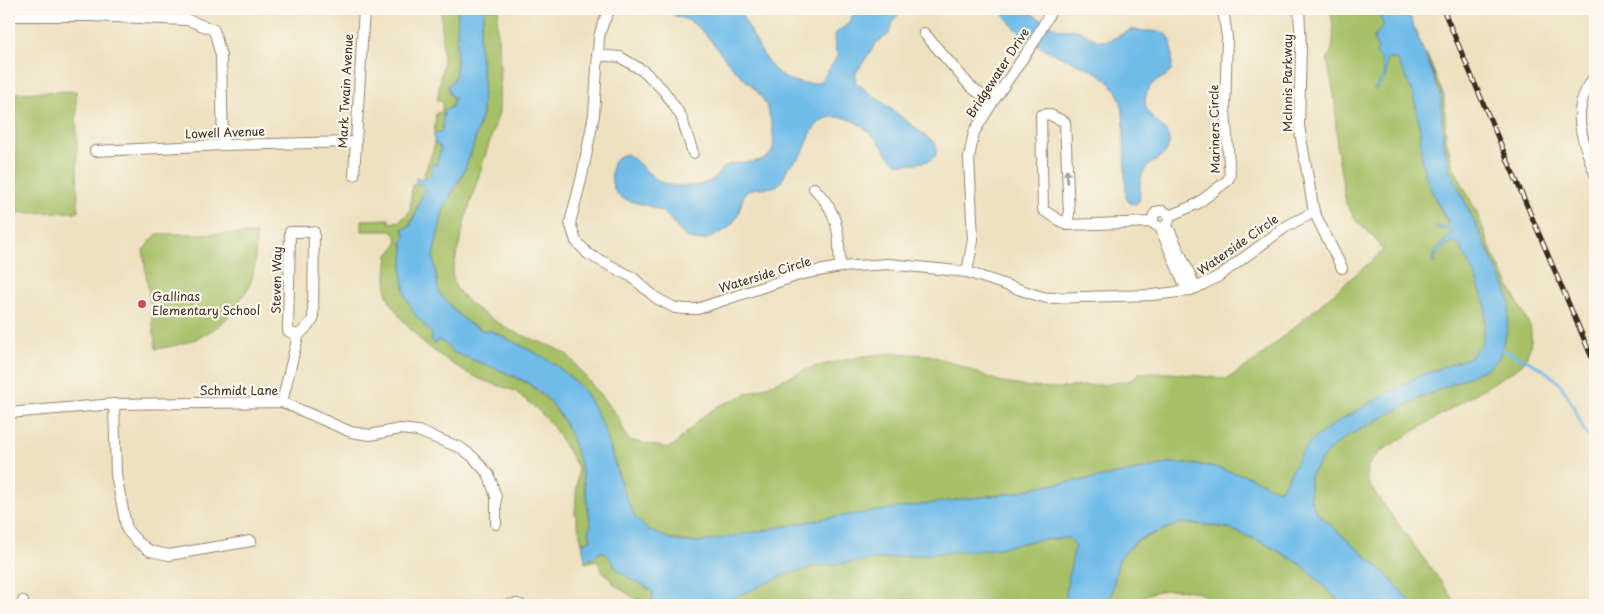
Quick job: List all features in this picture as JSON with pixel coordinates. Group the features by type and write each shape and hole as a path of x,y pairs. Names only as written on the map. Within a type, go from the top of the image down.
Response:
{"street":[{"name":"Mark Twain Avenue","path":"354,175 364,9"},
{"name":"Waterside Circle","path":"610,9 603,23 597,55 594,115 582,176 570,223 576,241 588,254 632,277 656,298 675,308 697,309 802,274 840,267 889,264 945,268 967,272 1047,298 1152,295 1192,290 1219,276 1287,226 1314,212"},
{"name":"Bridgewater Drive","path":"967,272 973,240 969,158 974,132 992,102 1034,42 1052,9"},
{"name":"Mariners Circle","path":"1066,225 1162,223 1197,204 1230,179 1225,111 1227,37 1223,9"},
{"name":"McInnis Parkway","path":"1298,9 1301,47 1299,126 1314,212 1342,268"},
{"path":"9,16 90,16 188,20 214,30 221,56 223,145"},
{"path":"924,33 970,86 992,102"},
{"path":"597,55 620,57 652,78 664,91 681,116 693,153"},
{"path":"1595,74 1584,96 1579,120 1582,138 1595,174"},
{"path":"1048,114 1065,122 1069,214 1066,225 1043,210 1041,115 1048,114"},
{"name":"Lowell Avenue","path":"95,151 223,145 355,142"},
{"path":"814,188 831,210 836,223 839,238 840,267"},
{"path":"1162,223 1192,290"},
{"name":"Steven Way","path":"282,402 298,336 313,320 314,232 290,232 288,331 298,336"},
{"name":"Schmidt Lane","path":"9,413 114,404 282,402 351,432 370,435 400,429 418,431 461,448 489,475 496,497 496,524"},
{"path":"114,404 116,475 126,530 150,552 169,555 251,541"},
{"path":"505,605 521,605"}],"green space":[{"path":"441,9 458,9 456,74 452,107 447,108 442,131 434,134 436,113 441,113 443,102 437,101 443,63"},
{"path":"485,9 499,9 497,24 500,64 499,112 465,220 452,274 456,288 468,302 485,315 512,331 568,355 618,417 628,440 668,448 675,444 701,418 718,406 813,367 863,356 895,353 929,355 1004,383 1030,387 1057,388 1110,384 1131,380 1139,373 1172,373 1227,379 1255,361 1383,251 1374,237 1357,222 1346,203 1337,149 1335,100 1327,59 1333,42 1330,9 1377,9 1384,26 1375,35 1374,39 1378,49 1388,59 1396,59 1405,73 1413,93 1418,117 1424,170 1436,201 1475,275 1486,306 1482,343 1470,357 1417,377 1340,420 1294,467 1282,488 1278,491 1250,477 1210,466 1171,463 1098,478 1041,486 1015,493 903,508 703,542 682,541 661,536 648,530 640,523 629,507 602,424 594,408 576,382 566,373 529,350 492,331 484,331 468,323 439,293 433,256 443,211 465,169 482,113 483,83 479,38"},
{"path":"1426,53 1444,96 1446,139 1453,166 1477,213 1492,253 1530,326 1531,332 1530,347 1521,366 1383,450 1374,458 1367,470 1370,486 1458,605 1413,605 1388,576 1317,513 1310,498 1310,476 1327,452 1347,436 1418,399 1488,368 1499,358 1507,330 1506,289 1449,168 1443,139 1441,96"},
{"path":"76,91 78,212 17,213 15,93"},
{"path":"434,142 441,148 432,176 423,178 434,147"},
{"path":"412,185 424,185 425,188 409,227 402,229 405,236 402,243 404,248 402,269 405,297 442,341 454,352 529,384 553,405 569,430 581,464 591,526 589,529 591,540 582,543 575,513 578,467 554,428 537,409 515,391 482,380 460,369 423,343 400,317 387,296 386,275 388,255 397,244 396,235 391,231 362,231 362,220 389,219 389,223 400,221 410,211"},
{"path":"157,234 256,234 254,266 250,284 226,319 206,334 195,339 156,349 143,250"},
{"path":"917,517 1105,531 1106,605 679,605"},
{"path":"1180,523 1228,528 1264,543 1302,565 1343,605 1216,605 1203,595 1179,589 1160,591 1144,596 1138,600 1138,605 1117,604 1113,601 1111,596 1119,559 1137,541"},
{"path":"603,551 616,568 653,593 652,601 649,605 637,600 615,585 603,573 597,560 585,563 585,560 591,559"}],"water":[{"path":"458,9 485,9 479,38 483,83 482,113 465,169 443,211 433,256 439,293 468,323 484,331 492,331 543,357 562,370 584,391 604,429 622,488 635,517 648,530 678,542 703,542 827,518 1015,493 1041,486 1098,478 1171,463 1210,466 1250,477 1278,490 1282,488 1302,452 1316,437 1340,420 1417,377 1470,357 1482,343 1486,306 1475,275 1458,243 1451,243 1445,246 1435,257 1435,263 1432,262 1434,252 1452,233 1449,228 1444,230 1435,228 1437,226 1443,227 1449,223 1426,178 1413,94 1396,59 1388,59 1386,61 1386,77 1376,90 1374,89 1384,75 1381,60 1376,53 1378,49 1374,40 1375,35 1384,26 1377,9 1407,9 1441,96 1443,139 1449,168 1506,289 1510,302 1507,330 1499,358 1488,368 1418,399 1347,436 1327,452 1310,476 1310,498 1317,513 1388,576 1413,605 1343,605 1302,565 1264,543 1228,528 1181,523 1137,540 1119,559 1111,596 1117,604 1123,603 1128,605 1066,605 1066,591 1075,544 1069,538 1038,540 994,549 905,556 812,567 785,575 718,605 649,605 652,601 653,592 622,573 605,553 602,551 591,559 585,560 582,543 591,540 589,529 591,526 585,486 575,447 557,411 544,396 528,383 455,353 438,340 435,344 431,339 432,334 415,315 405,296 402,269 404,248 402,243 405,236 402,229 409,227 425,188 424,185 416,184 416,178 429,177 433,170 430,168 432,164 436,165 441,148 434,142 434,134 442,131 444,110 452,107 454,97 450,95 448,86 456,74"},
{"path":"668,9 737,9 771,66 780,75 791,81 809,84 820,81 828,71 837,56 834,40 836,33 848,24 856,9 902,9 894,20 889,34 876,43 856,73 855,82 936,144 936,155 925,162 897,163 891,159 872,135 858,123 844,118 828,118 814,129 802,154 788,167 779,184 752,189 744,195 737,217 731,225 719,234 705,239 691,239 685,236 659,210 632,202 618,195 612,181 612,168 615,160 627,154 652,176 664,183 692,186 704,184 728,165 757,161 767,157 773,150 774,145 769,113 764,100 699,28 690,21 672,14"},
{"path":"1001,9 1030,9 1032,14 1056,28 1061,30 1077,30 1101,41 1116,38 1135,30 1162,33 1169,37 1172,47 1171,70 1152,84 1147,92 1145,101 1150,115 1169,137 1168,149 1144,171 1140,182 1139,201 1135,204 1130,203 1126,198 1123,117 1121,102 1117,92 1111,84 1096,72 1034,43 1011,24"},
{"path":"638,598 645,604 649,605 644,605 637,600"}],"waterway":[{"path":"1499,348 1527,360 1553,377 1569,398 1585,432 1589,437 1595,439"}],"railway":[{"path":"1443,9 1595,365"}],"place":[{"name":"Gallinas Elementary School","path":"142,304"}]}
